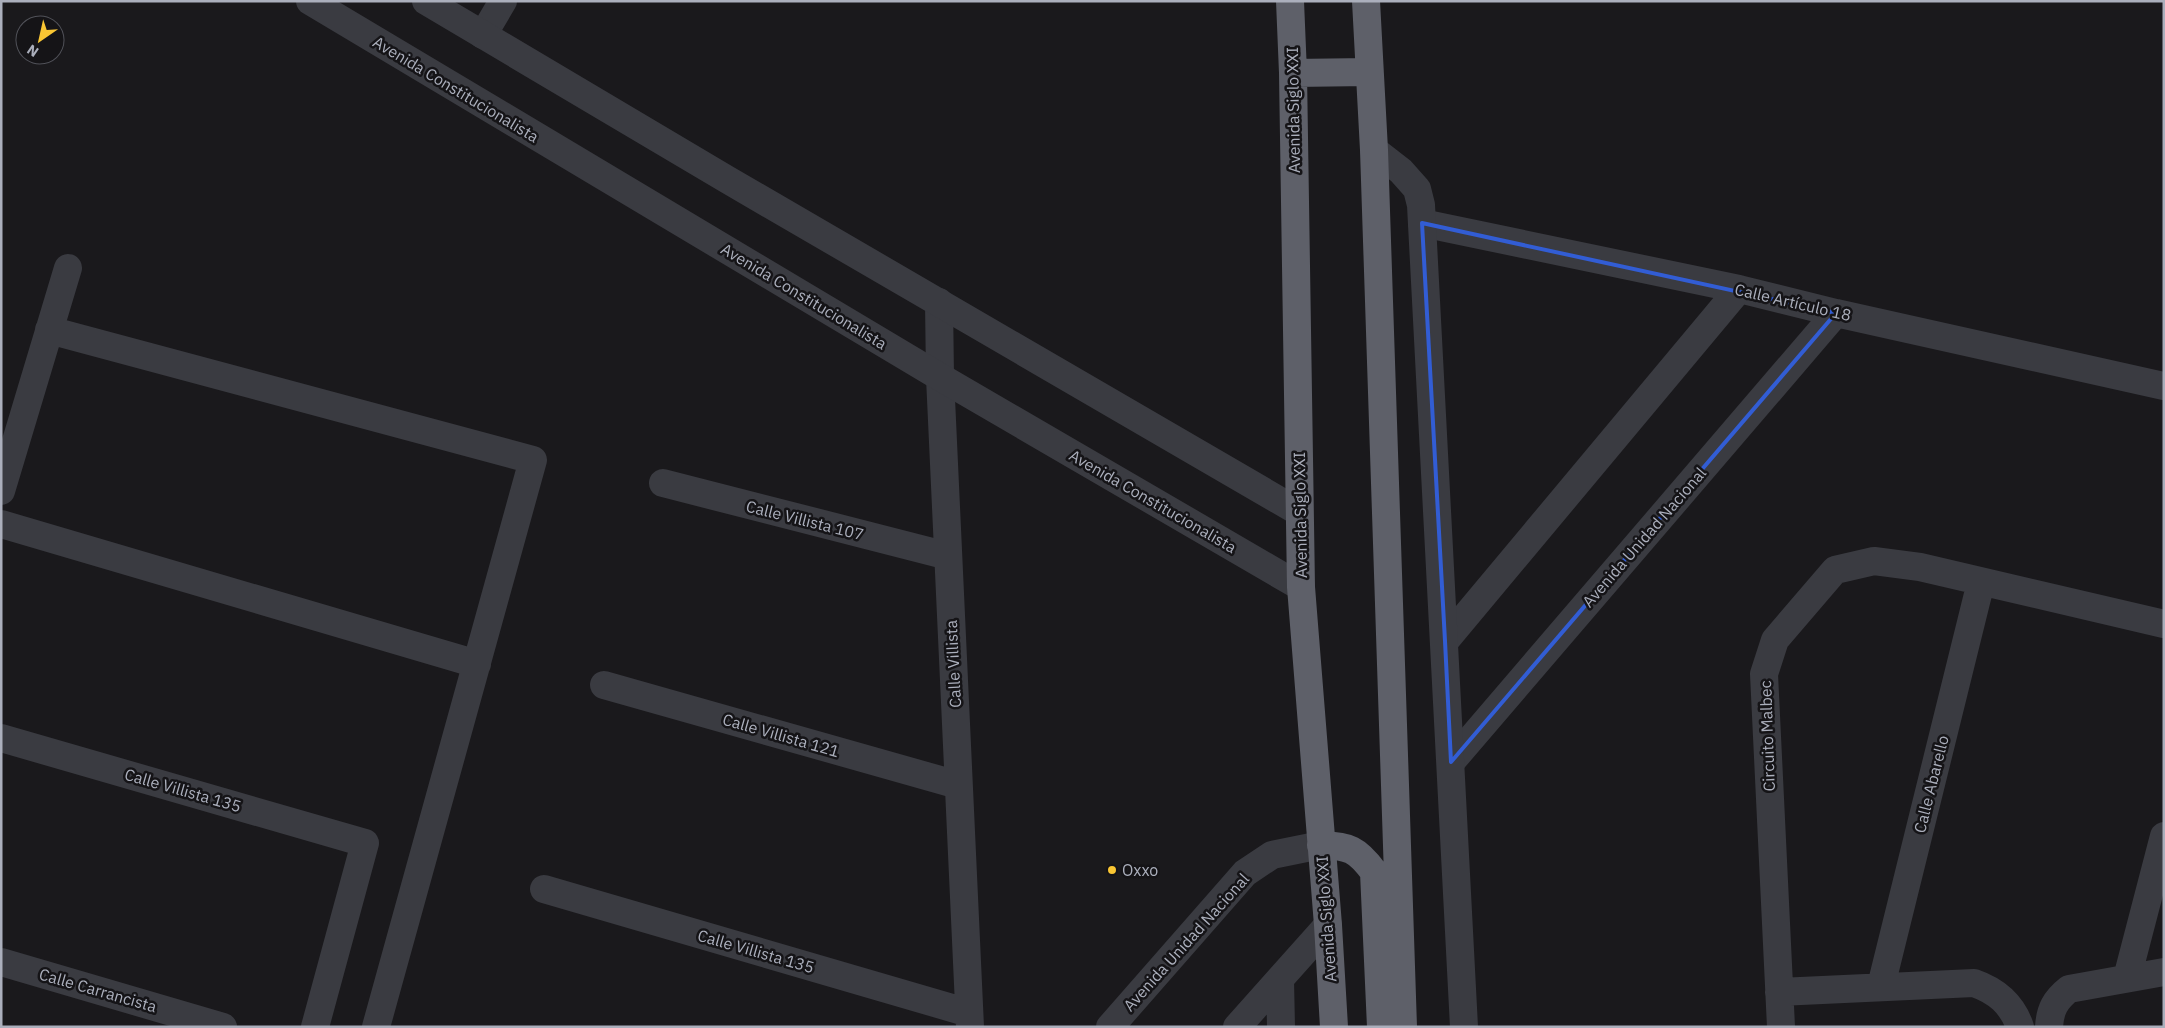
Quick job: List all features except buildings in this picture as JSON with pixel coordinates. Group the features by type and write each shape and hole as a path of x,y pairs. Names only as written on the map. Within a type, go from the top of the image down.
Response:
{"highway":[{"name":"Avenida Siglo XXI","path":"1290,1 1293,73 1300,587 1328,925 1334,1027"},
{"path":"1366,1 1368,72 1374,150 1403,1027"},
{"path":"1293,73 1368,72"},
{"path":"1321,845 1344,846 1363,857 1374,872 1381,1027"}],"street":[{"name":"Avenida Constitucionalista","path":"310,1 940,377 1300,587"},
{"path":"483,35 503,1"},
{"path":"434,3 483,35 1299,512"},
{"path":"1374,150 1402,171 1416,189 1421,205 1452,762 1464,1027"},
{"name":"Calle Artículo 18","path":"1422,223 1739,289 1836,313 2164,386"},
{"path":"1,491 68,268"},
{"path":"1445,642 1739,289"},
{"name":"Calle Villista","path":"938,302 969,1020"},
{"name":"Avenida Unidad Nacional","path":"1452,762 1836,313"},
{"path":"49,330 533,460 376,1027"},
{"name":"Calle Villista 107","path":"663,483 948,556"},
{"path":"1,524 477,664"},
{"name":"Circuito Malbec","path":"1781,1027 1764,674 1775,640 1835,570 1874,561 1920,567 2164,624"},
{"name":"Calle Abarello","path":"1881,986 1981,582"},
{"name":"Calle Villista 121","path":"604,685 958,785"},
{"name":"Calle Villista 135","path":"1,738 365,842 315,1027"},
{"path":"2127,978 2164,836"},
{"name":"Avenida Unidad Nacional","path":"1110,1027 1244,873 1272,855 1321,845"},
{"name":"Calle Villista 135","path":"544,888 969,1020"},
{"path":"1238,1027 1328,925"},
{"name":"Calle Carrancista","path":"1,962 223,1027"},
{"path":"1779,992 1974,983 1988,988 2006,1001 2018,1020 2050,1019 2057,998 2069,989 2164,972"},
{"path":"1280,980 1281,1027"}],"highlighted area":[{"path":"1422,223 1836,313 1451,762 1445,641"}],"place":[{"name":"Oxxo","path":"1112,870"}]}
